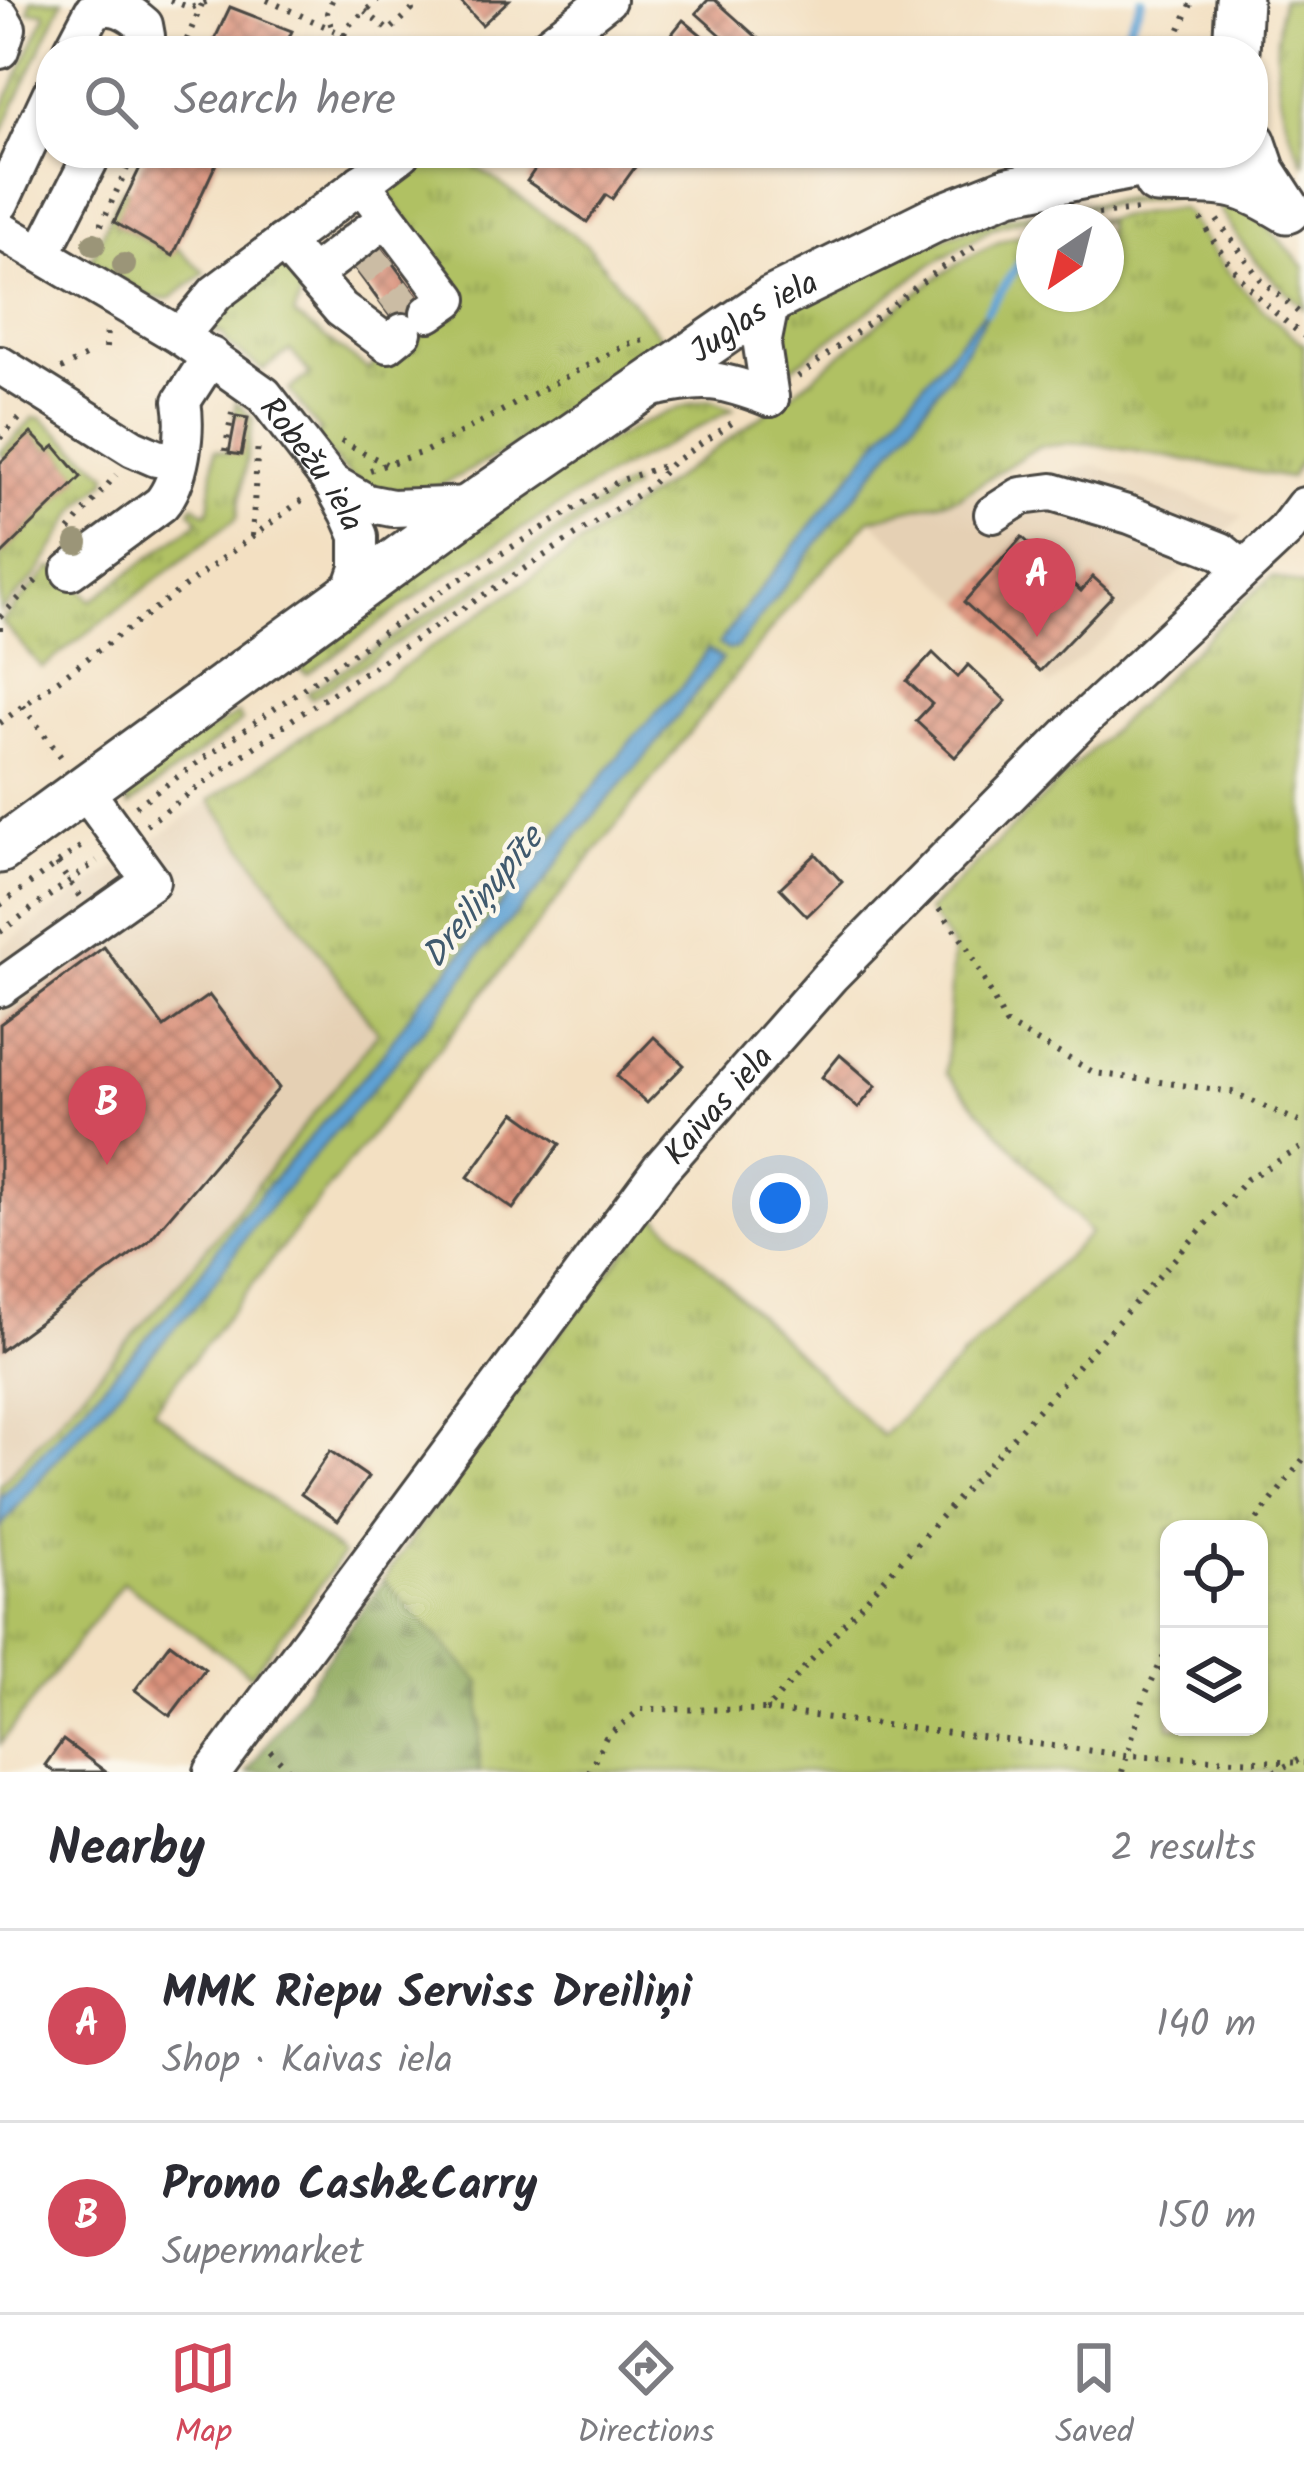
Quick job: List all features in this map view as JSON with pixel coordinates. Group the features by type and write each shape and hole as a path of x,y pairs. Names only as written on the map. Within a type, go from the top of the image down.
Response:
{"main road":[{"name":"Juglas iela","path":"1058,179 1080,168"},
{"name":"Juglas iela","path":"0,850 105,818 349,596 770,300 933,220 1009,190 1118,168"},
{"name":"Juglas iela","path":"1058,179 1228,180 1256,190 1277,189"}],"street":[{"path":"560,36 607,0"},
{"path":"80,36 93,10 109,5 144,25 146,36"},
{"path":"0,16 8,28 0,50"},
{"path":"0,203 36,126"},
{"path":"42,254 85,168"},
{"path":"180,336 204,304 382,168"},
{"path":"283,242 383,286 361,183"},
{"name":"Robežu iela","path":"0,230 180,336 264,395 322,488 359,536 359,568 349,596"},
{"path":"632,393 698,378 732,383 770,398 762,344 770,300"},
{"path":"70,571 172,492 182,401 211,356"},
{"path":"0,365 133,448 178,461"},
{"path":"322,488 392,508 473,505"},
{"path":"993,514 1022,496 1052,492 1130,515 1221,551 1243,569"},
{"name":"Kaivas iela","path":"213,1772 661,1168 830,976 1085,718 1285,531 1304,506"},
{"path":"0,988 151,881 105,818"}],"path":[{"path":"170,0 191,8 211,0"},
{"path":"267,0 344,35 378,0"},
{"path":"332,0 327,13 332,30"},
{"path":"365,11 389,31 412,10 409,0"},
{"path":"1177,36 1193,0"},
{"path":"188,36 202,4"},
{"path":"84,261 127,168"},
{"path":"1193,204 1228,263 1264,304 1304,336"},
{"path":"1124,211 1146,209"},
{"path":"1216,219 1262,280 1304,317"},
{"path":"0,932 105,818 293,719 648,488 672,463 770,398 938,270 983,242"},
{"path":"227,447 232,410"},
{"path":"252,538 259,432"},
{"path":"336,438 386,464"},
{"path":"0,905 105,818 452,584 619,481 672,463"},
{"path":"0,723 322,488"},
{"path":"274,692 293,719"},
{"path":"23,706 105,818"},
{"path":"921,884 967,946 1006,1024 1094,1073 1232,1091 1304,1124"},
{"path":"766,1711 1247,1179 1304,1146"},
{"path":"1257,1520 1304,1459"},
{"path":"1121,1772 1144,1697 1160,1664"},
{"path":"589,1772 607,1737 641,1708 766,1711 1125,1755 1302,1760"},
{"path":"1274,1772 1302,1760"}],"shaded area":[{"path":"1094,465 1244,516 1050,686 1040,671 870,519"},
{"path":"210,800 378,1033 170,1294 0,1485 0,948"}],"green space":[{"path":"31,0 63,0 46,36 36,36 36,58 0,136 0,114 45,16 44,12 29,12"},
{"path":"1282,0 1304,0 1304,164 1287,124 1278,84"},
{"path":"406,168 478,168 587,245 668,346 556,425 424,494 365,487 315,437 321,432 289,390 310,374 290,350 263,370 229,345 222,333 215,333 229,301 281,265 303,289 294,315 369,370 383,353 395,360 413,349 411,344 464,303 385,189"},
{"path":"123,188 129,191 115,223 172,255 177,248 205,273 171,298 150,297 90,261"},
{"path":"1211,191 1256,213 1304,267 1304,308 1251,255"},
{"path":"1166,192 1175,196 1115,204 1090,204"},
{"path":"1179,208 1186,212 1239,284 1304,344 1304,455 1290,478 1087,443 1039,446 959,497 870,519 789,607 153,1410 343,1555 251,1675 123,1582 0,1744 0,1485 170,1294 378,1033 210,800 715,449 970,257 1016,237 1016,312 1124,312 1124,216"},
{"path":"1016,216 1016,221 995,227 929,266 784,374 777,363 779,324 790,308 872,265 995,219"},
{"path":"709,400 733,409 606,477 450,573 307,674 300,669 410,573 530,486 649,421"},
{"path":"236,402 253,419 237,518 42,668 1,621 52,567 77,584 91,601 199,521 190,510 194,505 206,513 209,510 215,450 241,454 247,418 234,416"},
{"path":"33,418 41,418 108,474 107,480 77,509 37,575 0,612 0,556 80,477 55,446 49,451 31,433 5,458 0,453"},
{"path":"630,483 633,489 311,699 307,693"},
{"path":"1272,577 1304,586 1304,1772 479,1772 481,1683 383,1580 515,1390 655,1214 882,1436 1090,1233 946,1073 953,948 928,911"},
{"path":"238,714 242,721 129,806 126,798 135,773"},
{"path":"383,1580 481,1683 479,1772 247,1772"}],"water":[{"path":"993,303 934,395 736,648 728,650 719,644 903,409"},
{"name":"Dreiliņupīte","path":"708,649 722,659 581,830 539,889 253,1227 205,1295 0,1527 0,1498 182,1299 236,1222 382,1055 423,996"}],"building":[{"path":"459,0 509,0 482,25"},
{"path":"708,0 715,0 756,36 722,36 696,13"},
{"path":"230,7 292,31 290,36 216,36"},
{"path":"683,20 703,36 670,36"},
{"path":"140,168 214,168 173,256 114,222"},
{"path":"536,168 634,168 612,199 606,195 587,222 527,181"},
{"path":"375,239 436,322 409,342 348,259"},
{"path":"236,416 248,418 241,455 229,453"},
{"path":"31,433 49,451 55,446 81,477 0,556 0,463"},
{"path":"1022,537 1081,591 1093,577 1113,595 1040,671 964,602"},
{"path":"933,653 958,677 968,665 1006,701 955,757 916,721 932,704 907,681"},
{"path":"816,854 842,882 807,916 780,888"},
{"path":"104,947 164,1027 209,995 279,1088 148,1242 0,1351 0,1024"},
{"path":"654,1037 684,1065 647,1103 617,1076"},
{"path":"840,1055 876,1086 858,1108 822,1077"},
{"path":"515,1112 560,1144 513,1209 468,1177"},
{"path":"330,1451 368,1477 338,1520 301,1494"},
{"path":"170,1643 205,1669 170,1716 135,1690"},
{"path":"63,1740 106,1772 54,1772 45,1765"}],"waterway":[{"path":"1124,36 1142,0"},
{"path":"987,311 1016,268"}],"tunnel":[{"path":"356,270 383,249"},
{"path":"390,316 417,295"}],"place":[{"name":"MMK Riepu Serviss Dreiliņi","path":"1037,637"},
{"name":"Promo Cash&Carry","path":"107,1165"}]}
